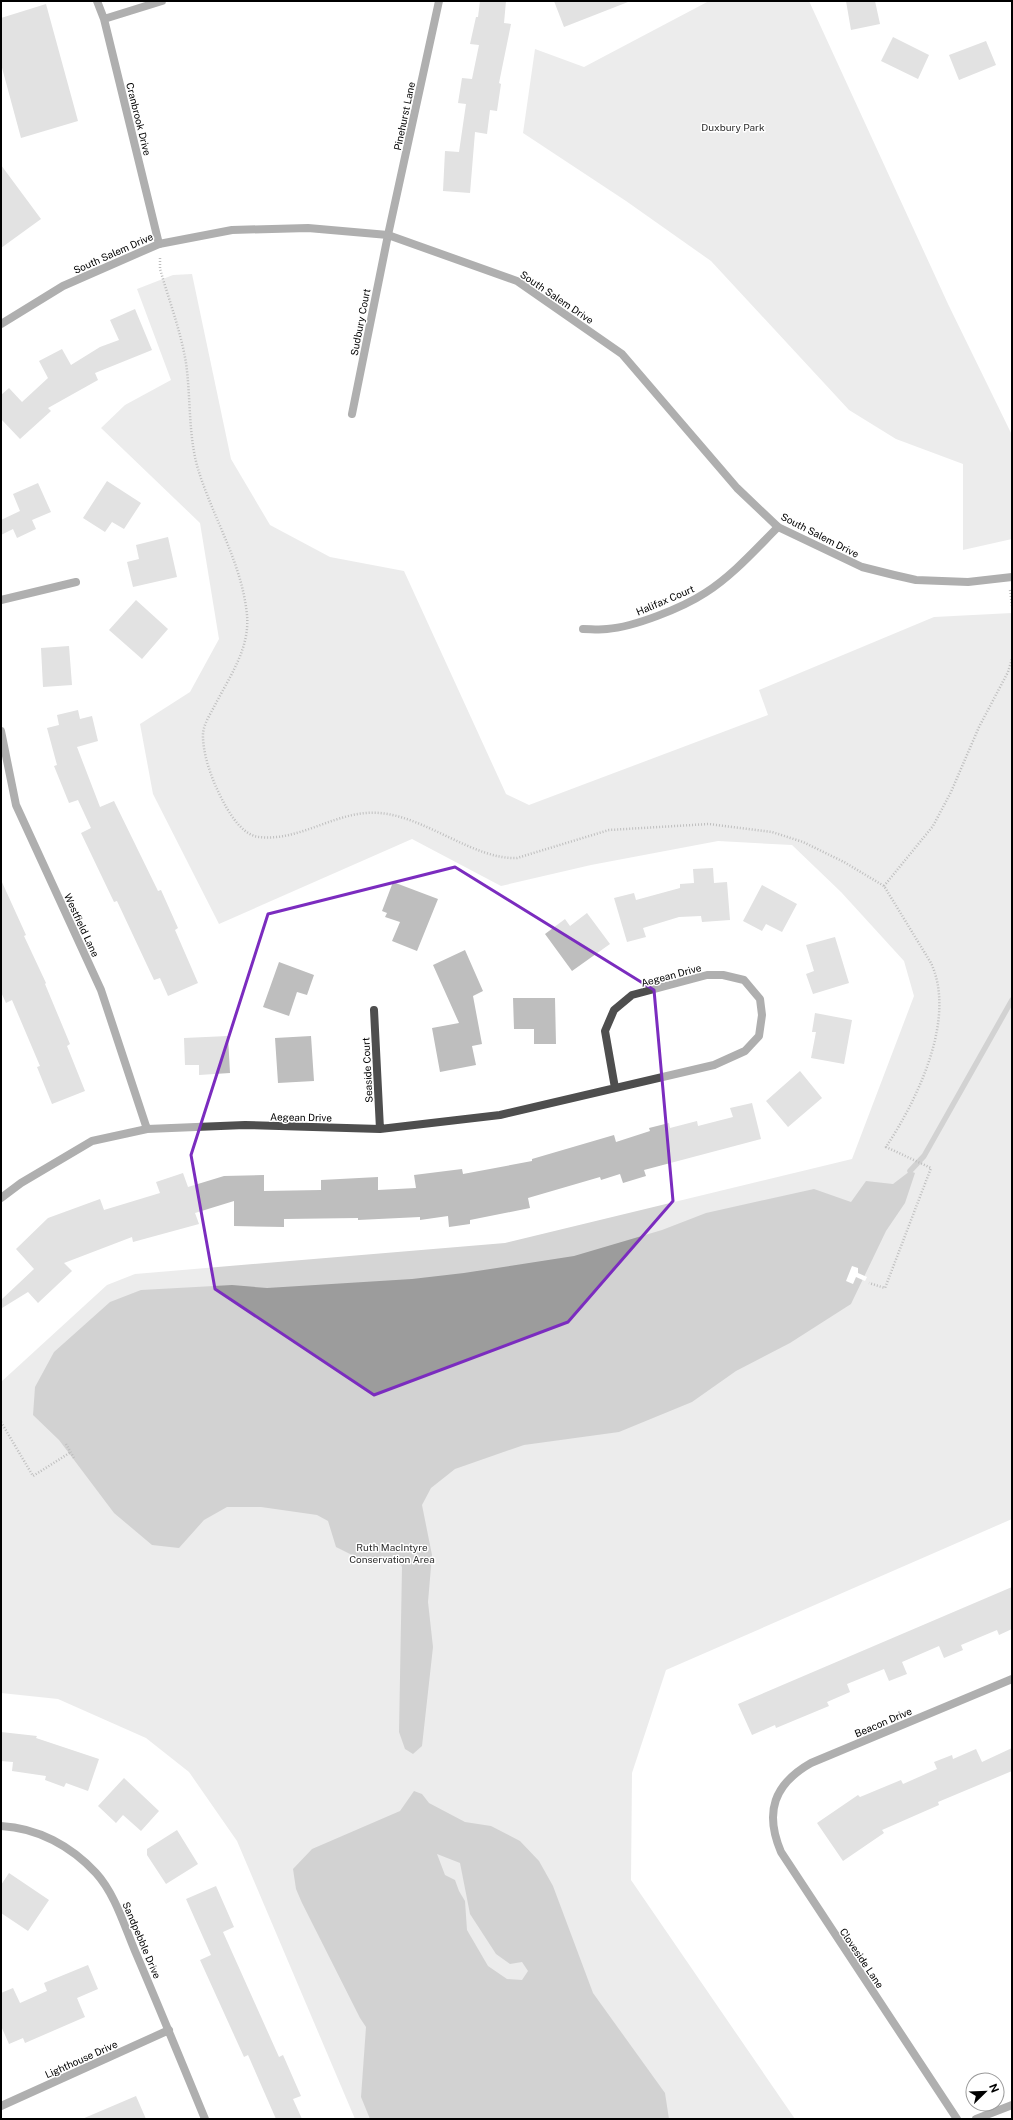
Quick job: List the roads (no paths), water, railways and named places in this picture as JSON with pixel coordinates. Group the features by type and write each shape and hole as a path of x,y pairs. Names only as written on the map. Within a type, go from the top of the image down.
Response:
{"street":[{"name":"Cranbrook Drive","path":"96,1 104,19 159,244"},
{"path":"104,19 162,1"},
{"name":"Pinehurst Lane","path":"388,235 439,1"},
{"name":"South Salem Drive","path":"1,324 63,286 159,244 232,230 308,228 388,235 517,281 622,354 737,488 778,527 862,567 894,575 923,580 968,582 1012,577"},
{"name":"Sudbury Court","path":"352,414 388,235"},
{"name":"Halifax Court","path":"583,629 608,630 630,625 677,607 705,594 723,580 778,527"},
{"path":"1,600 76,582"},
{"name":"Westfield Lane","path":"1,731 16,805 101,990 147,1129"},
{"name":"Aegean Drive","path":"1,1198 21,1183 92,1141 147,1129 245,1125 380,1128 500,1115 714,1065 745,1051 759,1036 762,1015 760,999 744,980 723,975 707,975 632,995 614,1010 606,1031 615,1088"},
{"name":"Seaside Court","path":"374,1010 380,1128"},
{"name":"Beacon Drive","path":"776,1800 789,1778 811,1763 1012,1679"},
{"name":"Cloveside Lane","path":"776,1800 772,1819 774,1834 781,1852 957,2119"},
{"name":"Sandpebble Drive","path":"1,1826 18,1827 42,1834 69,1849 96,1873 112,1897 205,2119"},
{"name":"Lighthouse Drive","path":"1,2106 169,2030"},
{"path":"976,2119 1012,2104"}],"waterway":[{"path":"910,1171 924,1156 1012,1000"}],"park label":[{"name":"Duxbury Park","path":"733,127"},
{"name":"Ruth MacIntyre Conservation Area","path":"392,1552"}]}
